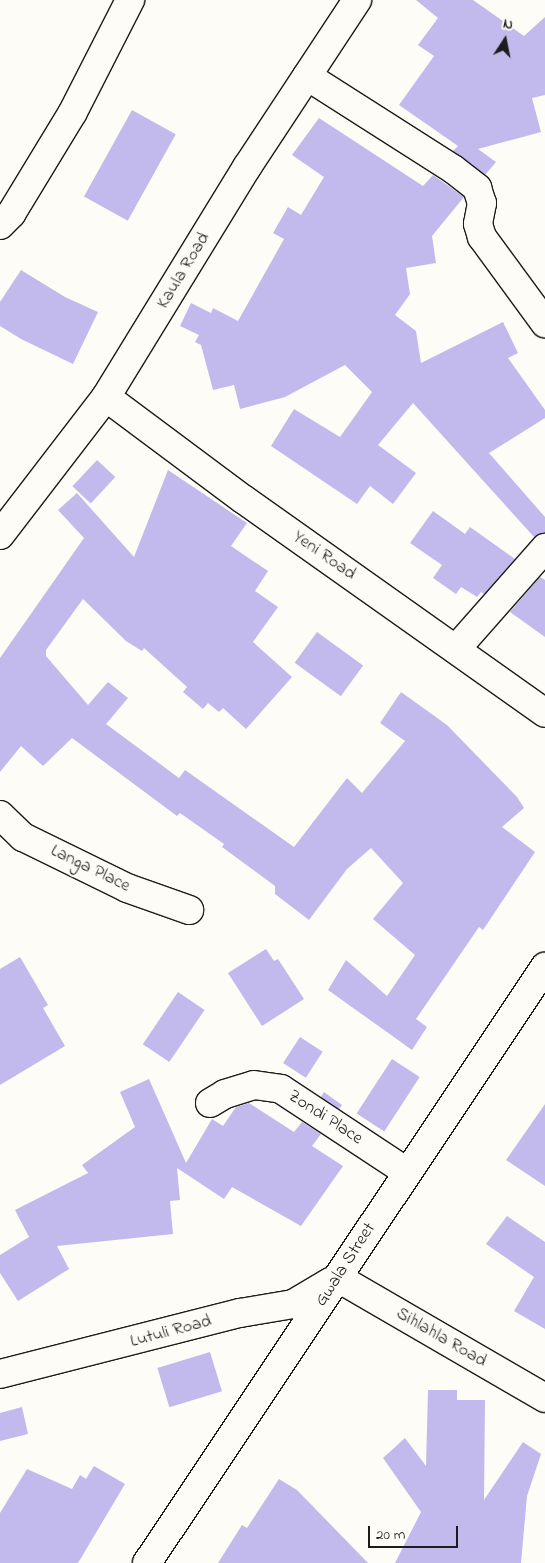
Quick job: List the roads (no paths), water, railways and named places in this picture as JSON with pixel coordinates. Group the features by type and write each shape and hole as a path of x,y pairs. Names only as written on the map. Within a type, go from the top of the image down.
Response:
{"street":[{"path":"0,225 11,214 72,112 130,0"},
{"name":"Kaula Road","path":"0,535 106,397 307,76 358,0"},
{"path":"307,76 453,169 477,188 482,203 478,224 482,237 545,323"},
{"name":"Yeni Road","path":"106,397 243,499 456,648 545,713"},
{"path":"456,648 545,548"},
{"name":"Langa Place","path":"0,815 23,837 127,888 189,910"},
{"name":"Gwala Street","path":"147,1563 545,968"},
{"name":"Zondi Place","path":"210,1104 226,1094 254,1085 281,1089 408,1172"},
{"name":"Lutuli Road","path":"0,1374 240,1313 293,1304 338,1278"},
{"name":"Sihlahla Road","path":"338,1278 545,1398"}]}
